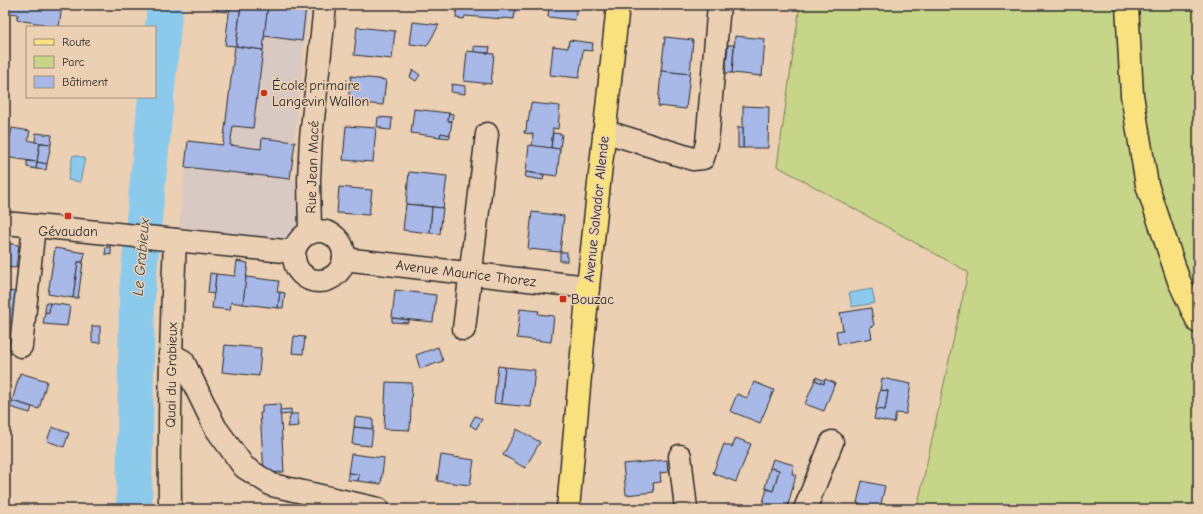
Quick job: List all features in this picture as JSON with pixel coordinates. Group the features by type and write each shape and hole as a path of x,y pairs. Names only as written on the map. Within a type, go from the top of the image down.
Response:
{"main road":[{"name":"Avenue Salvador Allende","path":"568,509 588,287 618,5"},
{"path":"1127,5 1132,95 1147,185 1180,281 1198,322"}],"street":[{"name":"Rue Jean Macé","path":"310,233 309,179 311,138 326,5"},
{"path":"604,131 693,159 703,158 707,143 719,5"},
{"path":"464,329 487,134"},
{"path":"5,223 294,252"},
{"path":"21,346 34,226"},
{"path":"310,233 327,233 335,237 344,251 342,267 337,274 324,281 308,279 297,268 294,260 296,246 300,240 310,233"},
{"name":"Quai du Grabieux","path":"169,240 170,509"},
{"name":"Avenue Maurice Thorez","path":"344,259 588,287"},
{"path":"170,354 183,361 215,427 244,467 272,485 378,509"},
{"path":"805,509 832,442"},
{"path":"680,456 686,509"}],"shaded area":[{"name":"École primaire Langevin Wallon","path":"230,5 309,5 290,179 296,180 301,227 291,239 179,227 188,141 223,145 235,47 225,45"}],"green space":[{"path":"800,5 1198,5 1198,509 917,509 968,272 777,166"}],"water":[{"path":"73,155 85,158 80,182 68,180"},
{"path":"872,289 875,303 852,307 849,293"}],"building":[{"path":"8,5 62,5 59,26 42,26 43,24 17,20 18,14 7,13"},
{"path":"217,5 228,5 227,12 216,11"},
{"path":"230,5 241,5 236,46 263,50 253,128 233,126 230,145 261,149 262,138 295,142 290,179 185,167 188,141 223,145 235,46 225,45"},
{"path":"241,5 268,5 263,50 236,46"},
{"path":"268,5 306,6 302,41 264,36"},
{"path":"457,5 516,5 514,19 465,16 464,19 456,18"},
{"path":"549,5 577,5 575,20 548,17"},
{"path":"413,22 439,25 427,46 410,44"},
{"path":"357,27 395,31 392,59 354,55"},
{"path":"735,36 765,39 762,76 732,73"},
{"path":"665,37 693,40 690,74 661,71"},
{"path":"569,40 593,43 592,51 583,50 579,78 550,75 553,46 568,48"},
{"path":"728,45 734,45 732,73 725,73"},
{"path":"474,46 490,47 489,53 474,52"},
{"path":"467,51 494,54 491,84 464,81"},
{"path":"413,70 420,75 416,81 410,77"},
{"path":"661,71 690,74 686,109 658,106"},
{"path":"351,76 386,80 383,105 348,102"},
{"path":"452,84 465,86 465,94 451,92"},
{"path":"531,103 560,106 558,129 553,128 551,148 532,146 533,134 524,133 524,131 526,131"},
{"path":"743,106 769,107 768,148 743,148"},
{"path":"414,109 449,113 448,121 452,121 450,135 441,133 440,137 411,133"},
{"path":"449,113 453,114 452,121 448,121"},
{"path":"378,117 392,118 391,130 377,127"},
{"path":"346,126 376,128 373,162 343,160"},
{"path":"738,127 743,127 743,148 738,148"},
{"path":"12,128 30,131 28,140 40,143 37,162 5,157 5,136 10,137"},
{"path":"36,133 52,135 51,144 35,142"},
{"path":"441,133 450,135 450,138 440,137"},
{"path":"553,133 562,134 560,149 551,148"},
{"path":"40,143 51,144 47,164 37,162"},
{"path":"529,145 560,149 557,176 526,172"},
{"path":"27,161 37,162 36,169 27,167"},
{"path":"37,162 47,164 46,170 36,169"},
{"path":"409,172 447,176 443,208 406,204"},
{"path":"526,172 544,175 543,180 525,177"},
{"path":"339,187 372,190 369,215 337,213"},
{"path":"406,204 432,207 430,233 403,230"},
{"path":"432,207 443,208 440,234 430,233"},
{"path":"532,212 564,216 560,252 528,249"},
{"path":"5,243 19,245 16,268 5,267"},
{"path":"106,247 111,247 111,255 105,254"},
{"path":"55,248 85,253 83,262 78,262 73,298 48,294"},
{"path":"560,252 567,252 567,261 560,261"},
{"path":"237,261 248,263 243,304 231,302 230,310 212,308 216,274 235,276"},
{"path":"78,262 83,262 78,298 73,298"},
{"path":"210,273 216,274 214,294 208,293"},
{"path":"246,277 279,281 277,292 280,292 278,308 243,304"},
{"path":"395,290 436,295 433,322 392,318"},
{"path":"5,291 16,292 12,323 5,322"},
{"path":"280,292 285,293 283,308 278,308"},
{"path":"46,303 50,303 49,313 45,312"},
{"path":"50,303 70,306 67,326 43,324 45,312 49,313"},
{"path":"871,308 874,326 870,327 872,338 838,344 836,331 843,330 840,313"},
{"path":"520,309 539,311 538,314 554,316 551,342 517,338"},
{"path":"392,318 409,320 408,323 392,322"},
{"path":"92,326 100,326 100,343 92,342"},
{"path":"294,336 305,337 303,354 292,353"},
{"path":"225,345 261,348 259,376 222,372"},
{"path":"438,347 443,361 420,369 416,355"},
{"path":"498,366 505,367 501,404 494,403"},
{"path":"505,367 535,370 531,407 501,404"},
{"path":"20,373 47,381 39,409 12,401"},
{"path":"816,377 825,381 824,384 815,380"},
{"path":"882,378 911,384 906,414 896,413 894,423 874,419 876,409 885,410 888,391 880,390"},
{"path":"825,379 835,383 824,411 805,404 815,380 824,384"},
{"path":"386,382 412,383 410,430 384,429"},
{"path":"754,382 774,390 760,423 730,411 737,394 747,398"},
{"path":"880,390 888,391 885,410 876,409"},
{"path":"12,401 32,407 30,413 10,407"},
{"path":"280,404 284,472 264,473 260,413 262,413 262,405"},
{"path":"291,409 291,414 280,415 280,410"},
{"path":"291,414 298,414 299,426 287,427"},
{"path":"475,416 482,419 476,429 470,425"},
{"path":"355,417 373,419 373,429 354,427"},
{"path":"52,427 69,433 64,447 47,441"},
{"path":"354,427 373,429 371,446 352,444"},
{"path":"517,429 540,442 525,468 503,455"},
{"path":"736,438 751,444 736,482 713,473 724,444 732,447"},
{"path":"351,454 384,458 381,484 358,481 359,474 348,473"},
{"path":"441,455 474,460 470,485 437,481"},
{"path":"773,459 794,465 792,474 796,475 787,509 761,509 767,489 773,491 779,470 770,468"},
{"path":"667,460 668,472 660,473 661,482 653,483 654,492 626,495 623,464"},
{"path":"770,468 779,470 773,491 765,488"},
{"path":"348,473 359,474 358,481 348,480"},
{"path":"862,481 885,486 880,508 857,503"}],"waterway":[{"name":"Le Grabieux","path":"156,98 165,5"},
{"name":"Le Grabieux","path":"134,509 137,293 156,98"}],"place":[{"name":"École primaire Langevin Wallon","path":"264,93"},
{"name":"Gévaudan","path":"68,216"},
{"name":"Bouzac","path":"563,299"}]}
